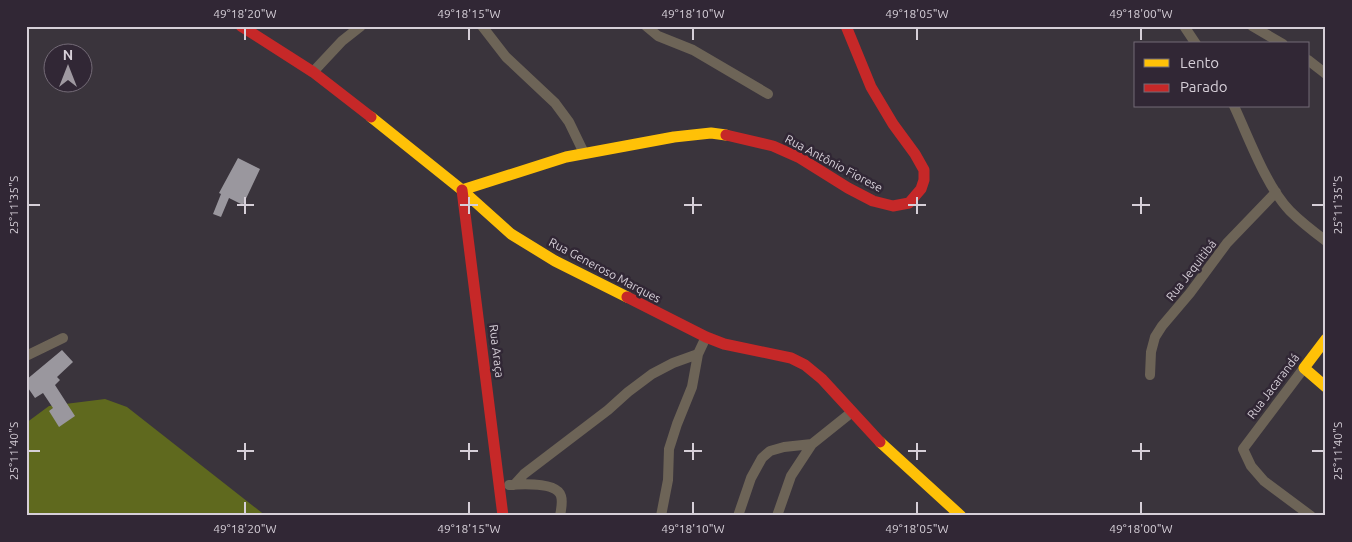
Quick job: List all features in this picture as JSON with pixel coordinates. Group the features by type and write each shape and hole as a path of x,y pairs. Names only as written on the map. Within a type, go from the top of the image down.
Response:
{"street":[{"name":"Rua Generoso Marques","path":"240,26 313,72 462,190 511,234 555,261 706,337 724,344 791,358 805,365 822,379 887,450 961,516"},
{"path":"313,72 342,41 361,26"},
{"path":"482,26 506,57 555,104 570,122 584,153"},
{"path":"646,26 658,36 694,50 768,94"},
{"name":"Rua Antônio Fiorese","path":"462,190 566,157 683,136 711,133 740,137 772,146 800,158 873,202 893,206 909,203 921,189 924,180 924,170 871,87 846,26"},
{"path":"1184,26 1195,42"},
{"path":"1252,26 1280,42"},
{"path":"1310,62 1326,74"},
{"path":"1235,108 1276,192 1290,211 1326,241"},
{"name":"Rua Araça","path":"462,190 503,516"},
{"name":"Rua Jequitibá","path":"1150,375 1151,352 1155,337 1162,326 1190,293 1227,243 1276,192"},
{"path":"661,516 668,480 669,449 692,387 698,354 706,337"},
{"path":"26,356 63,338"},
{"name":"Rua Jacarandá","path":"1311,516 1264,481 1251,466 1243,449 1326,339"},
{"path":"514,485 524,474 652,374 673,363 698,354"},
{"path":"1304,368 1326,387"},
{"path":"777,516 791,476 812,444 852,412"},
{"path":"738,516 751,478 762,458 770,451 784,447 812,444"},
{"path":"500,487 543,485 555,488 561,493 560,516"}],"green space":[{"path":"105,399 127,407 266,516 26,516 26,423 49,406"},
{"path":"354,513 362,516 266,516"}],"building":[{"path":"238,158 260,169 243,205 229,198 221,217 213,214 221,194 219,193"},
{"path":"62,350 73,362 57,377 60,380 55,385 75,416 59,427 49,411 53,408 43,393 35,398 26,385 26,380"}],"traffic: slow":[{"path":"371,117 462,190 511,234 555,261 627,297"},
{"path":"462,190 566,157 674,137 711,133 726,135"},
{"path":"1326,339 1304,368 1326,387"},
{"path":"880,442 961,516"}],"traffic: jam":[{"path":"241,26 313,72 371,117"},
{"path":"726,135 773,146 800,158 873,201 893,206 909,203 921,189 924,180 924,170 871,87 846,26"},
{"path":"462,190 503,516"},
{"path":"627,297 706,337 724,344 791,358 805,365 822,379 880,442"}]}
